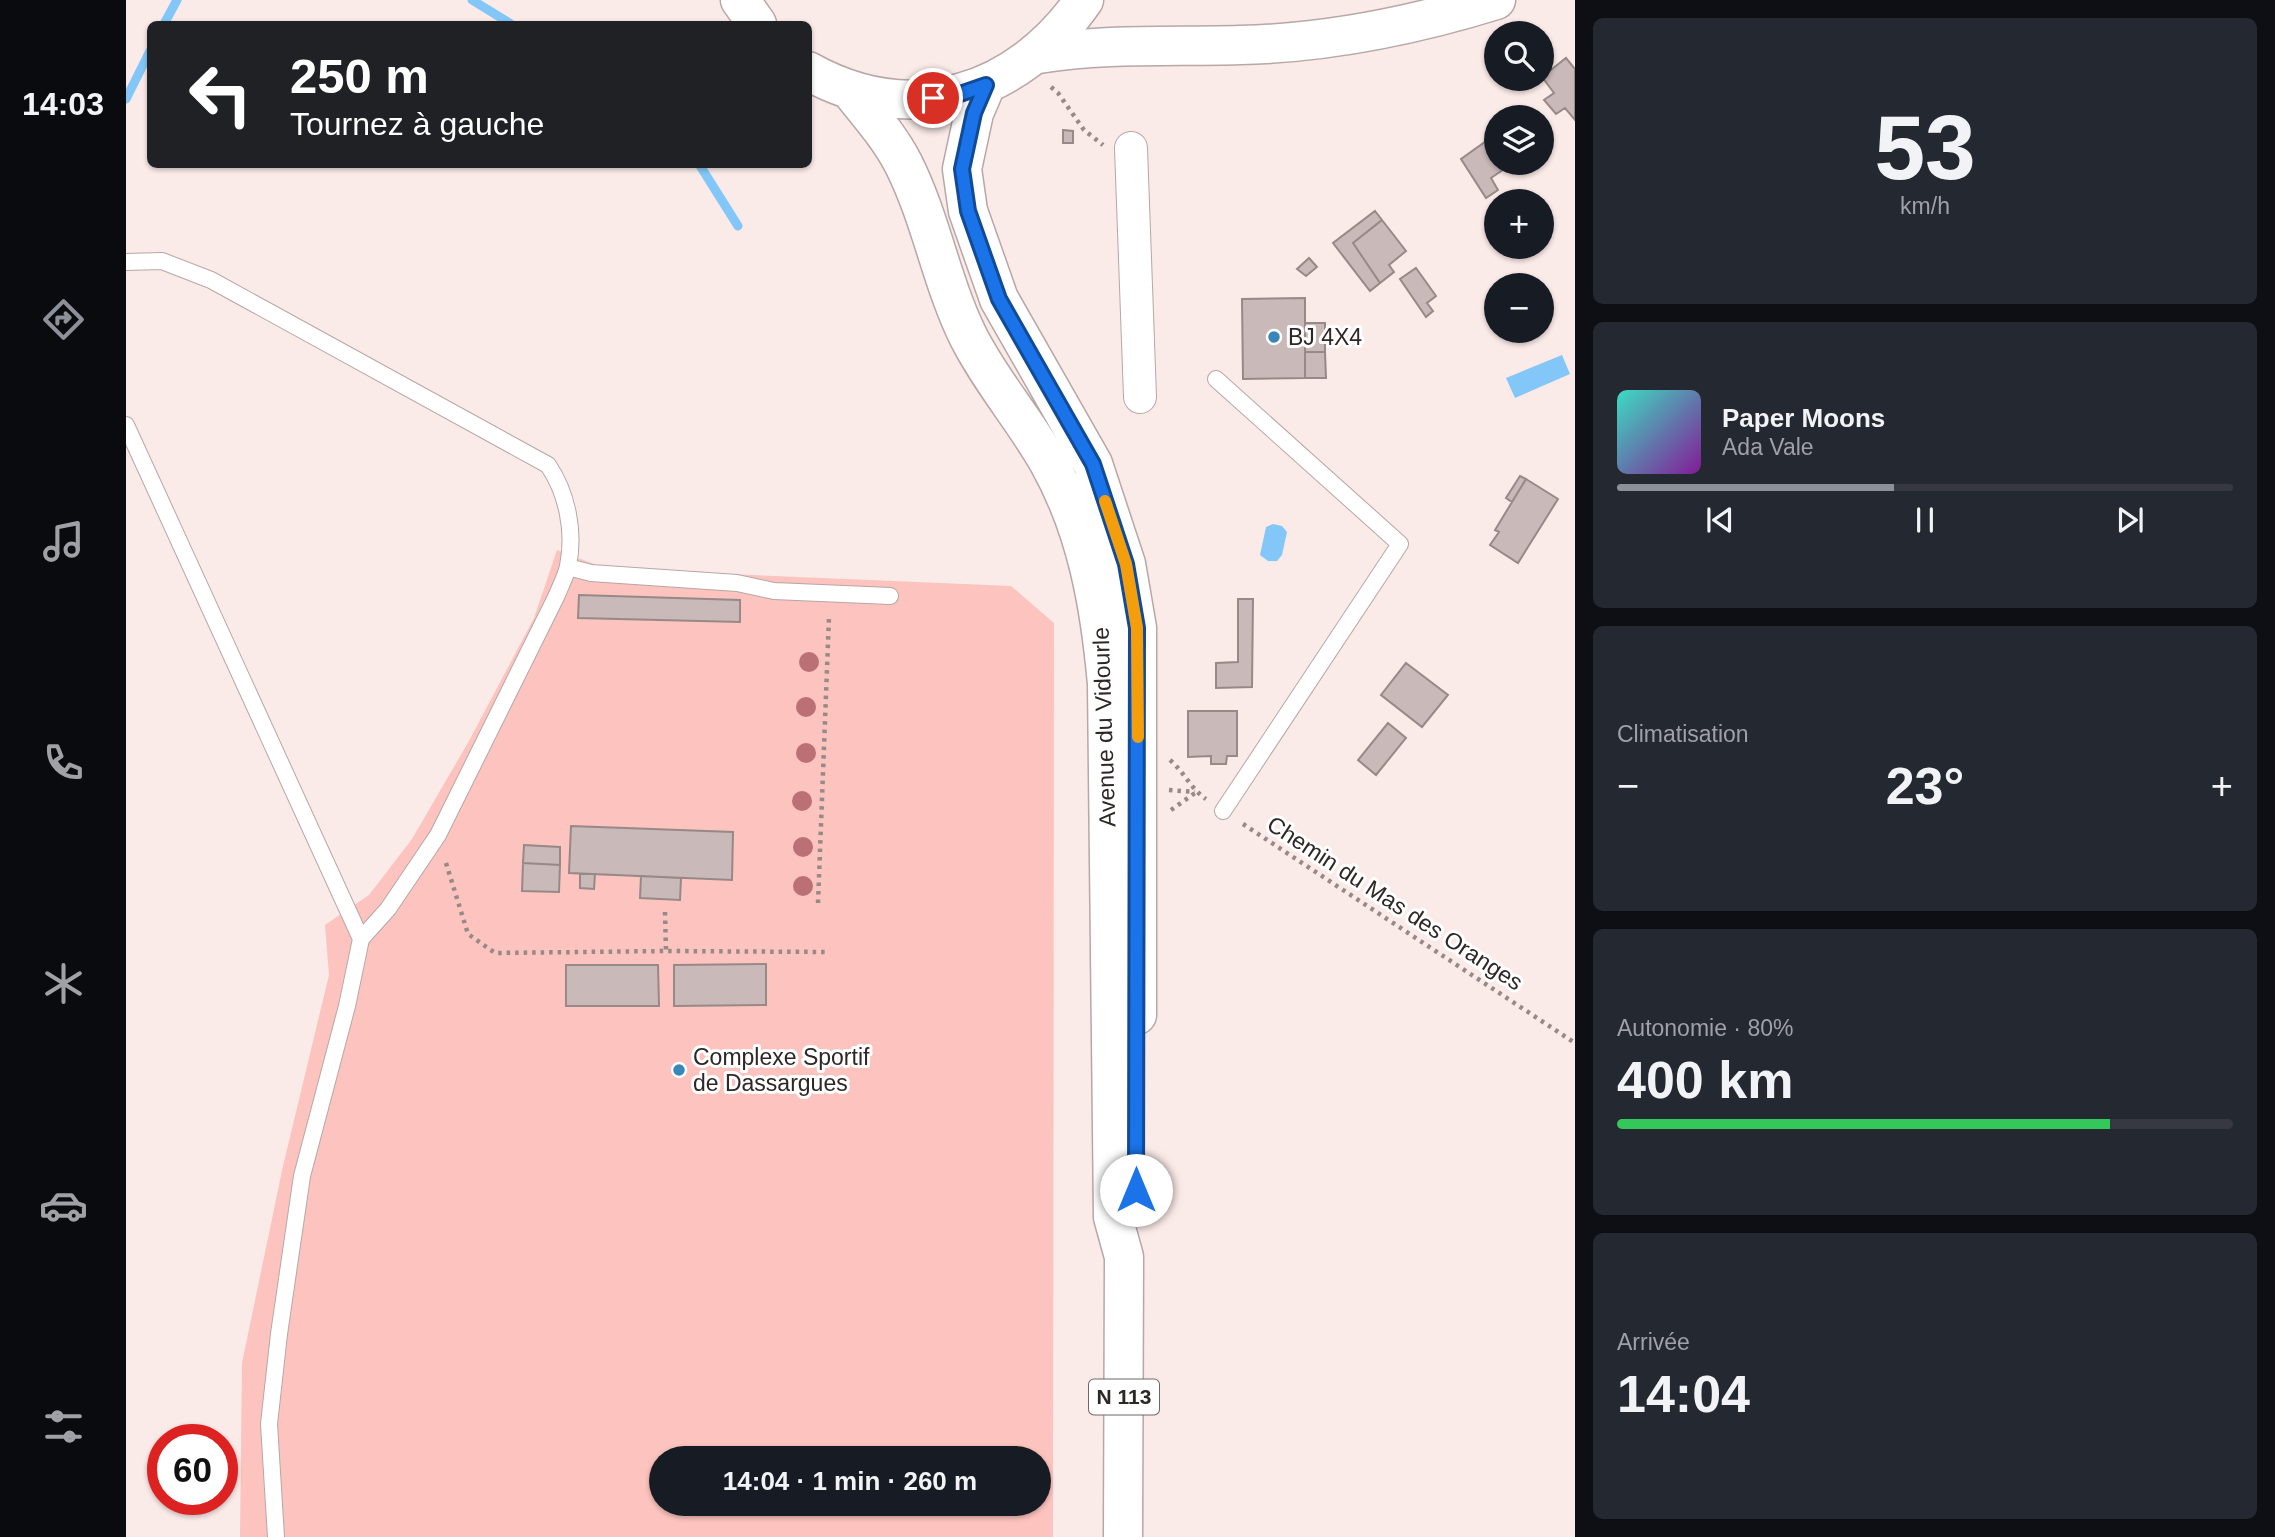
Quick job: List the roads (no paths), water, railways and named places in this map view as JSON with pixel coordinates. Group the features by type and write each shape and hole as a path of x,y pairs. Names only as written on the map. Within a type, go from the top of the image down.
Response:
{"main road":[{"path":"740,0 755,21"},
{"path":"1030,60 1063,29 1084,0"},
{"path":"812,73 850,90 905,100 960,94 986,85 1030,60 1067,49 1313,41 1367,34 1496,0"},
{"name":"Avenue du Vidourle","path":"986,85 974,113 962,169 968,211 999,299 1093,464 1126,564 1137,628 1136,1217 1124,1257"},
{"name":"Avenue du Vidourle","path":"850,90 884,132 902,162 965,329 1048,461 1070,505 1091,571 1102,626 1107,684 1113,1217 1124,1257 1123,1537"}],"street":[{"path":"1131,156 1140,397"}],"lane":[{"path":"126,262 162,261 211,280 548,465 558,480 568,511 568,567 556,597 438,835 388,909 361,939 302,1176 279,1334 269,1424 275,1537"},
{"path":"1216,379 1401,544 1223,811"},
{"path":"126,425 361,939"},
{"path":"568,567 591,573 737,583 774,590 890,596"}],"water":[{"path":"1562,355 1570,374 1515,398 1506,378"},
{"path":"1273,524 1282,526 1287,532 1282,555 1277,561 1268,561 1260,555 1266,527"}],"waterway":[{"path":"166,21 177,0"},
{"path":"472,0 506,21"},
{"path":"126,99 147,57"},
{"path":"702,168 738,226"}],"place":[{"name":"BJ 4X4","path":"1274,337"},
{"name":"Complexe Sportif de Dassargues","path":"679,1070"}]}
